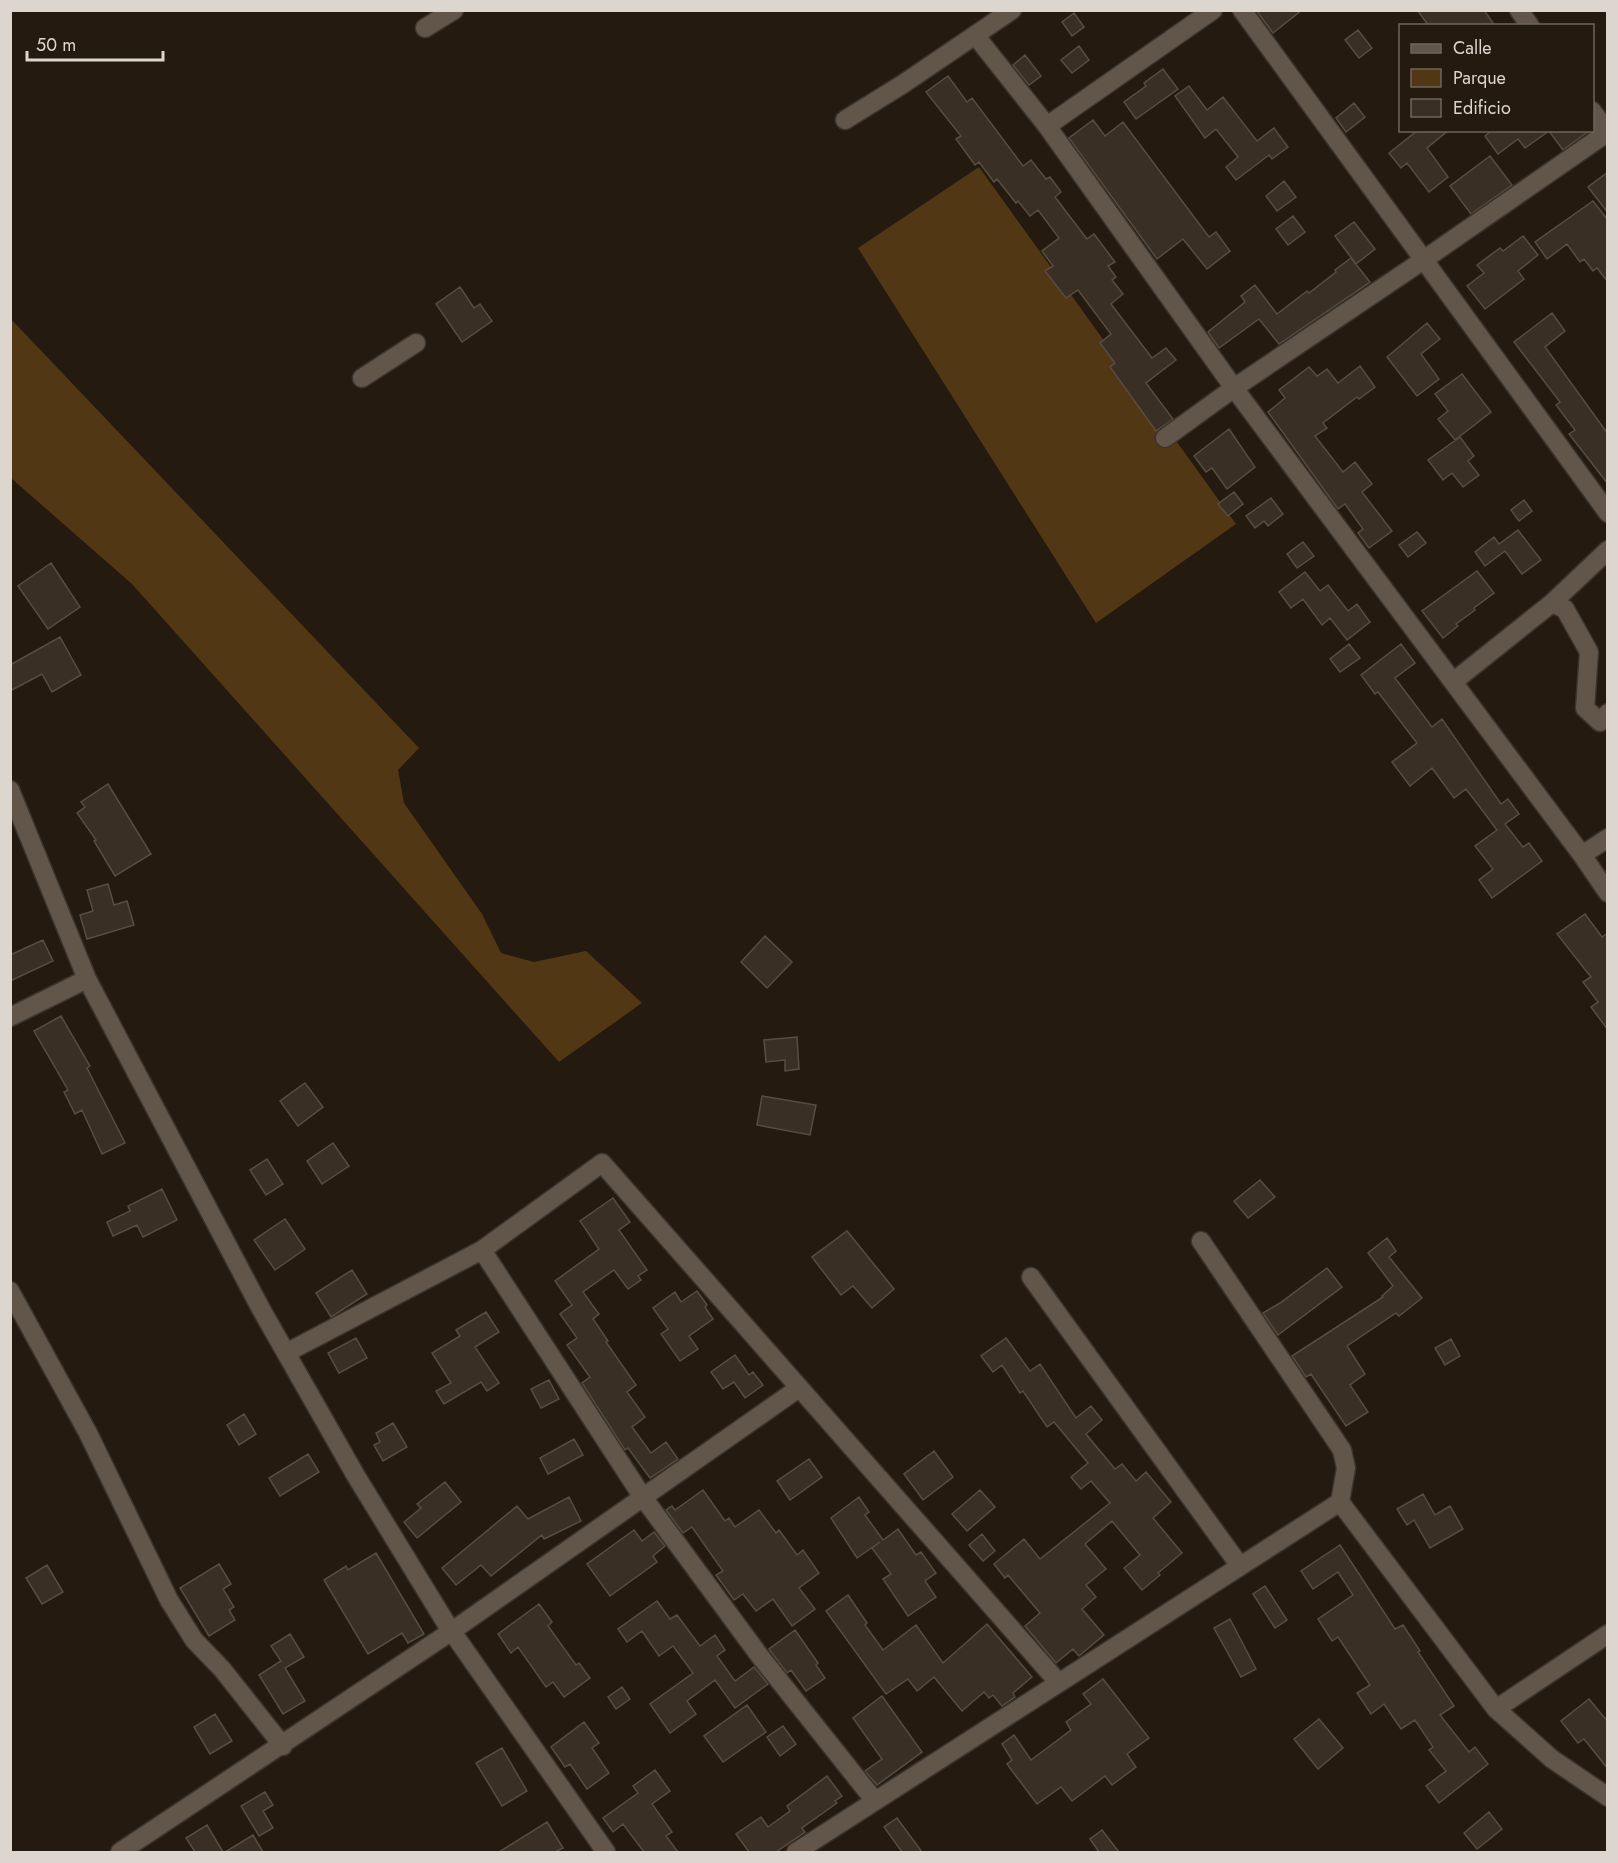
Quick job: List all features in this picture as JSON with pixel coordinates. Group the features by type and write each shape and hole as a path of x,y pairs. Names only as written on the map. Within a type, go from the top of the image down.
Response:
{"street":[{"path":"425,28 454,10"},
{"path":"845,120 903,84 1012,10"},
{"path":"1047,126 1213,10"},
{"path":"1242,10 1422,261 1608,513"},
{"path":"1519,10 1529,24"},
{"path":"975,35 1047,126 1234,388 1608,893"},
{"path":"1165,438 1234,388 1608,132 1594,112"},
{"path":"362,378 416,343"},
{"path":"1453,682 1552,603 1608,550"},
{"path":"1552,603 1566,609 1589,652 1585,708 1600,722 1608,713"},
{"path":"10,789 87,979 261,1309 356,1476 452,1631 606,1852"},
{"path":"1582,855 1608,838"},
{"path":"10,1017 87,979"},
{"path":"286,1353 482,1250 602,1163 1059,1683"},
{"path":"1201,1241 1342,1450 1346,1468 1340,1503 1497,1709 1552,1759 1608,1797"},
{"path":"482,1250 642,1496 759,1655 875,1801"},
{"path":"1031,1277 1240,1566"},
{"path":"10,1291 88,1433 169,1600 194,1640 222,1669 283,1746"},
{"path":"120,1852 283,1746 452,1631 642,1496 800,1388"},
{"path":"796,1852 1340,1503"},
{"path":"1497,1709 1608,1634"}],"green space":[{"path":"979,167 1236,524 1096,623 858,248"},
{"path":"10,318 419,748 398,770 404,803 482,914 501,953 534,962 586,951 642,1003 559,1062 132,584 11,478"}],"building":[{"path":"1256,10 1302,10 1273,33"},
{"path":"1417,10 1484,10 1494,24 1428,24"},
{"path":"1074,13 1084,27 1072,36 1062,22"},
{"path":"1358,30 1372,48 1359,58 1345,40"},
{"path":"1079,46 1089,60 1072,73 1061,60"},
{"path":"1025,55 1041,76 1029,85 1013,65"},
{"path":"1163,69 1178,89 1136,119 1124,102 1146,86 1144,83"},
{"path":"948,76 967,102 972,98 1023,166 1031,160 1046,179 1050,177 1061,192 1055,197 1087,239 1094,234 1115,262 1108,266 1116,277 1112,280 1123,294 1111,304 1152,358 1166,348 1176,360 1146,383 1173,419 1156,431 1110,367 1115,363 1100,343 1111,334 1078,290 1066,298 1045,271 1053,266 1042,251 1059,238 1038,210 1030,216 997,179 994,182 979,162 975,165 956,139 961,136 926,92"},
{"path":"1189,86 1207,110 1223,97 1257,141 1274,128 1288,147 1272,159 1269,155 1236,180 1226,167 1238,157 1216,129 1205,138 1175,96"},
{"path":"1354,103 1365,117 1346,132 1336,118"},
{"path":"1093,120 1105,136 1123,122 1209,237 1216,232 1230,251 1207,269 1183,239 1157,259 1069,138"},
{"path":"1415,132 1447,132 1427,148 1448,177 1429,192 1407,163 1401,168 1389,153"},
{"path":"1490,132 1548,132 1525,148 1518,139 1498,154 1485,136"},
{"path":"1550,132 1587,132 1563,150"},
{"path":"1490,156 1512,185 1471,214 1450,186"},
{"path":"1608,172 1608,213 1588,187"},
{"path":"1284,181 1296,197 1277,211 1266,196"},
{"path":"1593,201 1608,220 1608,282 1597,268 1593,271 1584,259 1580,262 1567,244 1547,259 1535,242"},
{"path":"1293,216 1305,232 1288,245 1276,229"},
{"path":"1354,222 1375,249 1356,264 1335,236"},
{"path":"1523,236 1538,255 1518,271 1524,279 1485,309 1467,286 1484,273 1477,265 1500,248 1503,251"},
{"path":"1351,258 1370,282 1279,344 1259,319 1219,348 1208,332 1245,302 1241,296 1255,285 1277,314 1307,291 1309,293"},
{"path":"460,287 474,308 480,304 492,321 462,342 436,304"},
{"path":"1552,313 1565,331 1545,347 1608,434 1608,484 1569,434 1575,430 1556,405 1560,402 1514,342"},
{"path":"1427,323 1440,339 1421,354 1439,379 1417,396 1387,357"},
{"path":"1360,366 1375,387 1359,399 1357,397 1323,423 1327,428 1315,436 1343,472 1355,462 1372,484 1362,492 1392,531 1369,548 1358,533 1363,529 1345,504 1338,509 1268,412 1285,398 1279,390 1309,367 1317,376 1327,369 1338,383"},
{"path":"1462,374 1491,412 1455,440 1438,419 1448,411 1435,394"},
{"path":"1229,429 1255,467 1227,489 1212,468 1206,472 1194,456"},
{"path":"1460,437 1474,456 1468,461 1479,475 1463,487 1452,473 1443,480 1428,460"},
{"path":"1234,492 1243,504 1228,516 1218,504"},
{"path":"1271,498 1283,514 1268,526 1264,521 1255,528 1246,516"},
{"path":"1524,500 1532,511 1519,521 1511,510"},
{"path":"1518,530 1541,560 1522,574 1505,551 1485,566 1475,552 1494,537 1499,544"},
{"path":"1417,532 1426,543 1408,557 1399,545"},
{"path":"1303,542 1314,556 1297,568 1287,554"},
{"path":"51,563 80,607 48,629 18,586"},
{"path":"1477,571 1494,593 1474,608 1475,610 1456,624 1458,626 1443,638 1422,611"},
{"path":"1305,572 1320,591 1328,585 1348,611 1357,604 1370,622 1347,640 1330,618 1322,625 1303,599 1291,608 1279,592"},
{"path":"60,637 81,675 52,692 42,674 10,691 10,665"},
{"path":"1349,644 1360,658 1340,672 1330,659"},
{"path":"1401,644 1415,663 1395,678 1432,727 1442,719 1501,804 1508,799 1519,814 1505,824 1523,847 1529,843 1542,861 1492,898 1479,880 1493,869 1475,846 1497,830 1466,789 1454,798 1432,768 1410,786 1392,762 1417,743 1378,692 1375,694 1361,675"},
{"path":"108,784 151,854 115,876 94,841 96,840 77,813 85,807 81,802"},
{"path":"108,884 114,905 127,901 134,925 87,939 80,915 93,911 87,890"},
{"path":"1585,914 1602,937 1608,933 1608,1030 1591,1007 1598,1002 1583,982 1591,977 1557,934"},
{"path":"765,936 792,962 767,988 741,962"},
{"path":"43,940 53,961 10,981 10,955"},
{"path":"61,1016 90,1066 87,1068 125,1143 102,1154 82,1110 75,1114 64,1092 68,1090 34,1031"},
{"path":"797,1037 799,1069 785,1071 785,1060 766,1062 764,1040"},
{"path":"305,1083 323,1107 298,1126 280,1101"},
{"path":"762,1096 816,1105 810,1135 757,1125"},
{"path":"333,1143 349,1166 322,1184 307,1161"},
{"path":"267,1159 283,1184 266,1195 250,1170"},
{"path":"1260,1180 1275,1197 1248,1218 1234,1201"},
{"path":"162,1189 177,1220 143,1237 137,1225 113,1236 107,1222 130,1211 128,1206"},
{"path":"613,1198 630,1222 619,1230 647,1270 638,1276 641,1280 628,1289 614,1270 583,1292 599,1314 593,1319 608,1341 606,1342 636,1385 627,1392 645,1417 632,1427 651,1453 666,1442 678,1459 650,1478 628,1448 625,1450 582,1383 590,1377 567,1345 577,1338 560,1314 572,1305 555,1281 599,1249 580,1221"},
{"path":"285,1219 305,1249 275,1270 254,1240"},
{"path":"847,1231 894,1289 872,1308 853,1286 841,1295 812,1257"},
{"path":"1387,1238 1396,1251 1389,1257 1422,1298 1399,1316 1396,1313 1347,1346 1365,1374 1350,1385 1368,1412 1346,1426 1311,1374 1306,1377 1292,1356 1383,1297 1393,1286 1368,1253"},
{"path":"1327,1268 1342,1287 1278,1335 1263,1313"},
{"path":"352,1270 367,1294 331,1317 316,1293"},
{"path":"697,1291 713,1319 689,1336 698,1349 680,1361 661,1334 668,1329 653,1308 675,1292 681,1302"},
{"path":"486,1312 499,1332 475,1347 499,1383 487,1391 481,1382 444,1404 436,1391 451,1383 432,1353 460,1336 456,1330"},
{"path":"356,1338 367,1358 339,1373 328,1353"},
{"path":"1006,1338 1030,1371 1040,1364 1076,1418 1091,1406 1102,1420 1086,1434 1115,1469 1122,1464 1136,1481 1146,1472 1171,1502 1153,1518 1182,1553 1142,1590 1124,1568 1140,1555 1112,1521 1085,1544 1106,1569 1086,1585 1096,1597 1082,1609 1104,1635 1079,1656 1073,1649 1056,1663 1025,1626 1040,1613 1008,1575 1005,1578 994,1564 1024,1539 1040,1559 1110,1503 1091,1481 1081,1489 1071,1477 1088,1463 1054,1422 1047,1427 1023,1391 1020,1393 1002,1365 993,1372 981,1356"},
{"path":"1451,1339 1460,1356 1445,1365 1435,1348"},
{"path":"735,1355 749,1375 753,1372 763,1385 745,1398 734,1382 723,1389 711,1372"},
{"path":"549,1380 559,1399 541,1408 531,1389"},
{"path":"244,1414 256,1434 239,1445 227,1425"},
{"path":"393,1423 407,1447 383,1461 374,1445 380,1442 376,1433"},
{"path":"574,1439 583,1455 548,1474 540,1458"},
{"path":"934,1451 953,1477 923,1500 904,1474"},
{"path":"308,1454 319,1472 280,1496 269,1478"},
{"path":"809,1459 822,1477 790,1500 777,1481"},
{"path":"445,1482 461,1502 417,1538 404,1522 421,1508 417,1504"},
{"path":"703,1490 725,1521 729,1518 735,1527 759,1510 776,1533 779,1530 797,1555 803,1550 819,1573 799,1588 815,1609 792,1626 773,1599 756,1611 743,1594 734,1600 716,1575 723,1571 692,1527 683,1533 666,1510 672,1506 675,1510"},
{"path":"980,1490 995,1507 967,1531 952,1514"},
{"path":"1423,1494 1435,1515 1450,1506 1463,1529 1430,1548 1414,1520 1407,1525 1397,1509"},
{"path":"569,1497 581,1521 544,1539 542,1535 491,1576 481,1565 456,1585 442,1568 517,1506 528,1519"},
{"path":"859,1497 869,1512 865,1515 883,1540 898,1529 916,1555 921,1552 936,1573 925,1581 936,1597 908,1616 883,1579 891,1574 872,1548 880,1542 857,1558 831,1518"},
{"path":"634,1530 642,1541 654,1532 665,1546 653,1556 657,1562 610,1596 587,1564"},
{"path":"982,1534 995,1551 983,1561 969,1545"},
{"path":"1340,1545 1395,1629 1403,1625 1454,1706 1440,1715 1469,1752 1475,1747 1488,1764 1439,1803 1426,1786 1446,1771 1429,1750 1433,1747 1415,1720 1401,1729 1384,1704 1371,1714 1357,1693 1370,1685 1338,1637 1332,1641 1318,1619 1353,1595 1338,1572 1313,1589 1301,1571"},
{"path":"376,1553 424,1634 408,1643 402,1633 368,1654 324,1580 346,1566 348,1570"},
{"path":"219,1564 231,1584 223,1589 234,1607 229,1610 235,1620 209,1636 180,1588"},
{"path":"47,1565 63,1592 42,1604 26,1578"},
{"path":"1265,1586 1287,1620 1275,1628 1253,1594"},
{"path":"848,1595 883,1650 916,1625 943,1663 987,1624 1032,1677 1013,1693 1015,1697 1002,1706 993,1695 989,1698 984,1692 962,1711 934,1677 917,1691 908,1679 886,1694 826,1611"},
{"path":"657,1601 670,1619 677,1615 700,1646 715,1635 725,1650 717,1656 735,1681 754,1667 768,1684 735,1708 715,1680 687,1701 696,1714 670,1733 650,1704 693,1673 673,1646 659,1656 642,1631 627,1642 618,1629"},
{"path":"539,1604 552,1622 548,1626 576,1665 579,1663 590,1678 564,1697 553,1682 546,1687 518,1647 511,1653 498,1634"},
{"path":"1230,1619 1256,1669 1241,1677 1214,1628"},
{"path":"795,1630 818,1663 816,1665 825,1678 806,1691 791,1670 787,1673 769,1649"},
{"path":"290,1634 304,1657 285,1668 305,1701 283,1714 259,1675 281,1661 271,1646"},
{"path":"1103,1679 1149,1738 1127,1754 1136,1767 1112,1785 1105,1776 1072,1801 1061,1787 1037,1804 1007,1764 1012,1760 1002,1744 1014,1735 1031,1760 1071,1730 1066,1722 1091,1704 1083,1694"},
{"path":"622,1687 630,1699 616,1709 608,1697"},
{"path":"882,1696 922,1752 877,1785 865,1771 882,1759 853,1718"},
{"path":"1589,1699 1608,1722 1608,1769 1584,1739 1578,1743 1561,1721"},
{"path":"747,1705 766,1732 723,1762 704,1736"},
{"path":"215,1714 232,1741 210,1754 194,1727"},
{"path":"1319,1719 1343,1748 1318,1769 1294,1739"},
{"path":"584,1722 599,1743 592,1748 609,1773 587,1789 570,1764 565,1767 551,1747"},
{"path":"783,1726 796,1744 780,1756 767,1737"},
{"path":"502,1748 527,1791 502,1806 476,1763"},
{"path":"655,1770 670,1791 652,1804 672,1832 666,1836 678,1852 644,1852 623,1824 613,1832 603,1818 638,1793 633,1786"},
{"path":"827,1776 842,1796 835,1801 837,1803 802,1828 805,1832 776,1852 749,1852 736,1834 761,1817 768,1827 790,1811 787,1806"},
{"path":"265,1792 273,1805 263,1811 273,1828 259,1836 241,1806"},
{"path":"1489,1812 1502,1829 1477,1849 1464,1833"},
{"path":"897,1818 922,1852 902,1852 884,1827"},
{"path":"547,1822 563,1848 555,1852 499,1852"},
{"path":"207,1825 223,1852 195,1852 186,1838"},
{"path":"1102,1830 1119,1852 1099,1852 1090,1839"},
{"path":"253,1835 263,1852 225,1852"}]}
